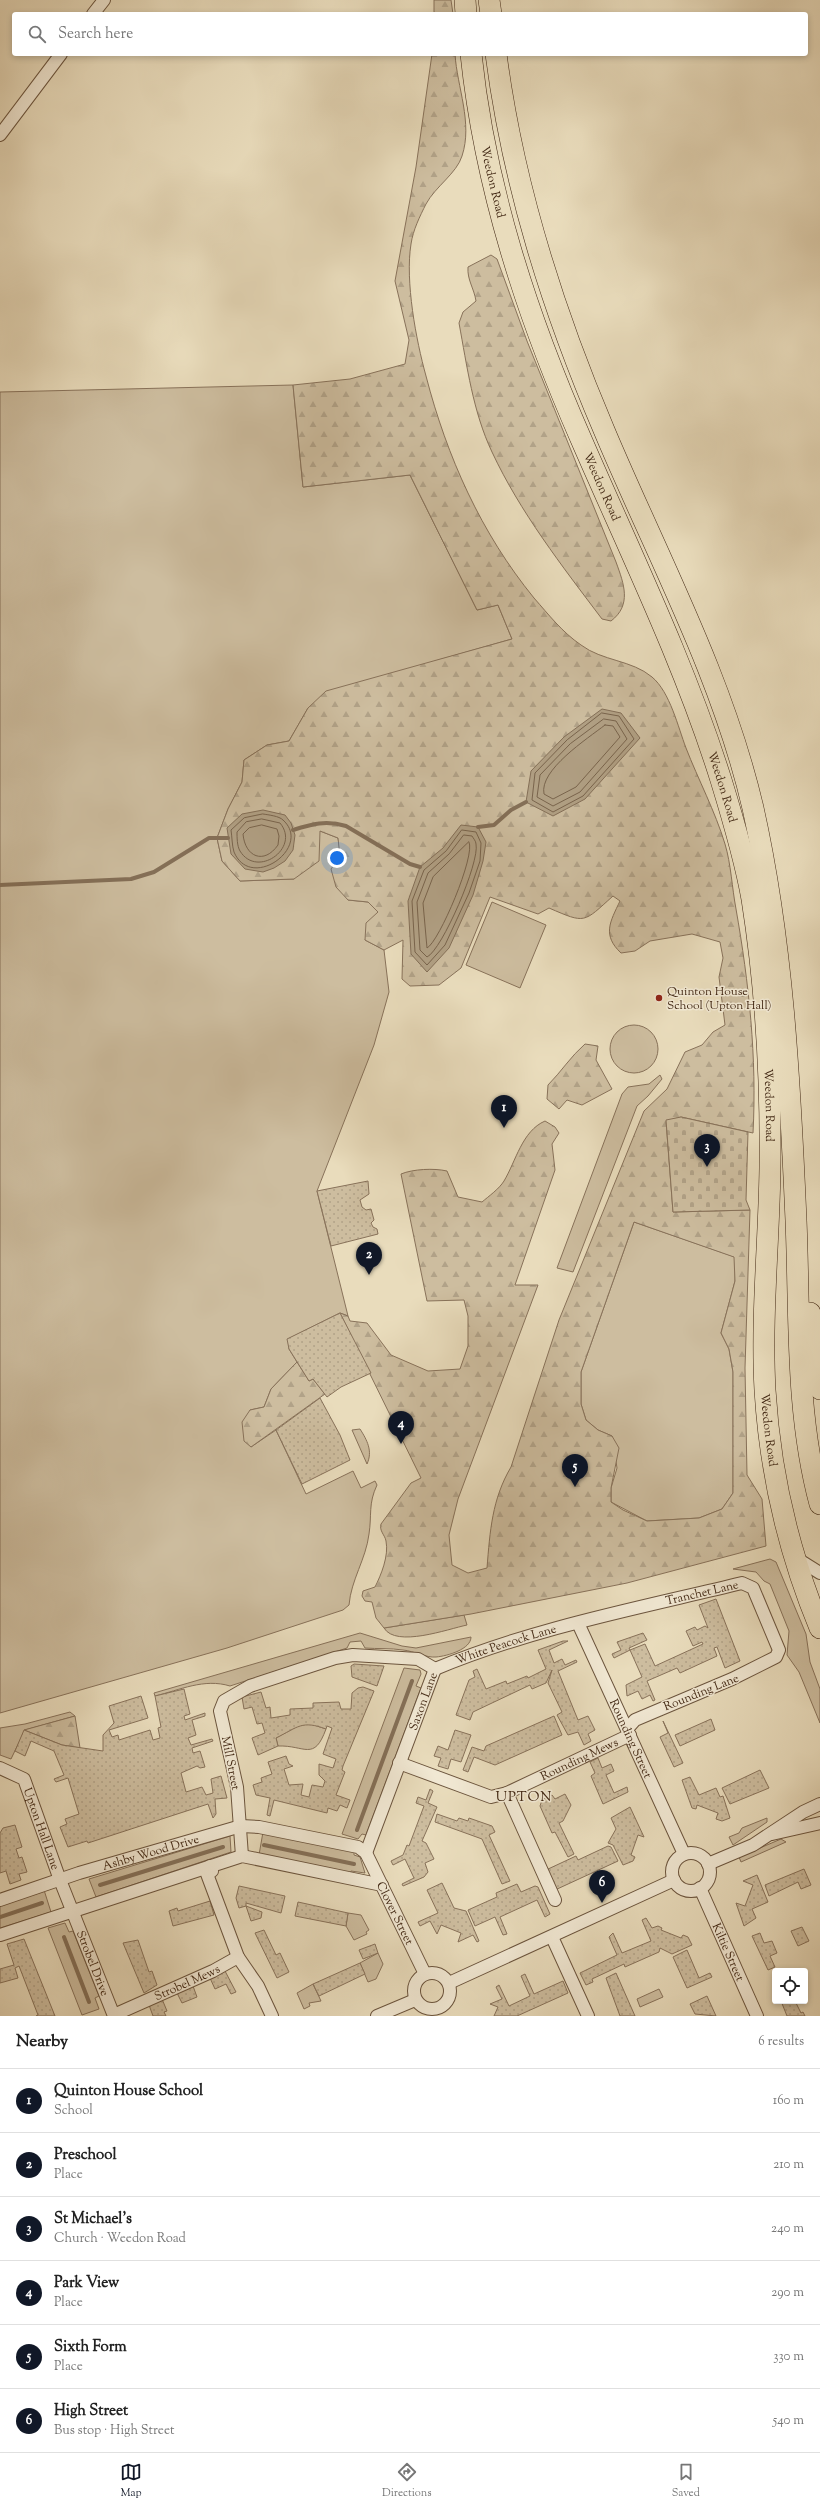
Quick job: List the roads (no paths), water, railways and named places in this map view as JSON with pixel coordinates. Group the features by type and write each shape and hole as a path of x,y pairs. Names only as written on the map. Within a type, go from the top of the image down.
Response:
{"highway":[{"path":"465,0 466,12"},
{"path":"489,0 491,12"},
{"name":"Weedon Road","path":"471,56 486,156 510,248 533,322 579,436 700,714 733,819 751,893 762,967 769,1055 770,1165 765,1386 769,1433 779,1503 793,1557 820,1628"},
{"name":"Weedon Road","path":"496,56 507,129 520,189 553,300 604,430 680,600 721,700 751,801 768,878 777,962 786,1054 797,1254 799,1350 809,1455 820,1504"},
{"path":"797,1254 808,1301 820,1389"},
{"name":"Weedon Road","path":"799,1350 820,1440"}],"street":[{"path":"95,12 104,0"},
{"path":"0,135 60,56"},
{"path":"793,1557 820,1573"},
{"name":"Tranchet Lane","path":"578,1623 742,1583 753,1588 779,1650 776,1657"},
{"name":"White Peacock Lane","path":"435,1669 484,1649 578,1623"},
{"name":"Rounding Street","path":"578,1623 684,1854"},
{"name":"Saxon Lane","path":"224,1701 250,1686 335,1658 354,1655 418,1659 435,1669 366,1853"},
{"name":"Rounding Lane","path":"629,1732 635,1720 732,1679 776,1657"},
{"name":"Mill Street","path":"224,1701 220,1712 232,1758 241,1826"},
{"name":"Rounding Mews","path":"399,1763 491,1797 507,1793 629,1732"},
{"name":"Upton Hall Lane","path":"0,1768 24,1779 60,1880"},
{"path":"507,1793 556,1900"},
{"path":"708,1864 753,1845 803,1812 820,1804"},
{"path":"769,1835 820,1823"},
{"path":"241,1826 242,1856"},
{"name":"Ashby Wood Drive","path":"0,1900 60,1880 241,1826 259,1827 358,1847 366,1853"},
{"name":"Clover Street","path":"366,1853 425,1974"},
{"path":"684,1854 695,1854 708,1864 708,1880 700,1888 694,1890 682,1888 674,1880 672,1868 684,1854"},
{"path":"0,1935 242,1856 382,1885"},
{"path":"210,1866 212,1871 207,1874 238,1957 258,1986 272,2016"},
{"path":"60,1880 72,1911"},
{"path":"449,1984 674,1880"},
{"name":"Kiltie Street","path":"700,1888 757,2016"},
{"name":"Strobel Drive","path":"72,1911 114,2016"},
{"path":"552,1937 588,2016"},
{"name":"Strobel Mews","path":"114,2016 213,1971 238,1957"},
{"path":"436,1973 442,1975 449,1984 450,1996 442,2012 423,2008 415,2000 413,1993 416,1981 425,1974 436,1973"},
{"path":"377,2016 415,2000"}],"water":[{"path":"602,709 621,713 640,738 585,799 553,816 526,802 531,771 564,737"},
{"path":"263,810 285,815 291,823 295,835 293,850 285,861 274,868 263,872 245,869 231,854 227,828 242,814"},
{"path":"461,825 478,827 486,842 483,861 473,895 449,948 427,972 411,954 408,901 420,867 443,848"}],"waterway":[{"path":"478,827 494,825 511,810 526,802"},
{"path":"293,830 325,823 346,826 410,864 420,867"},
{"path":"0,885 131,879 154,872 209,838 228,838"},
{"path":"357,1830 412,1681"},
{"path":"264,1845 354,1864"},
{"path":"100,1885 223,1847"},
{"path":"0,1917 42,1903"},
{"path":"64,1937 89,2002"}],"place":[{"name":"Quinton House School (Upton Hall)","path":"659,998"},
{"name":"Quinton House School","path":"504,1128"},
{"name":"St Michael’s","path":"707,1167"},
{"name":"Preschool","path":"369,1275"},
{"name":"Park View","path":"401,1444"},
{"name":"Sixth Form","path":"575,1487"},
{"name":"High Street","path":"602,1903"}],"district":[{"name":"UPTON","path":"524,1796"}]}
